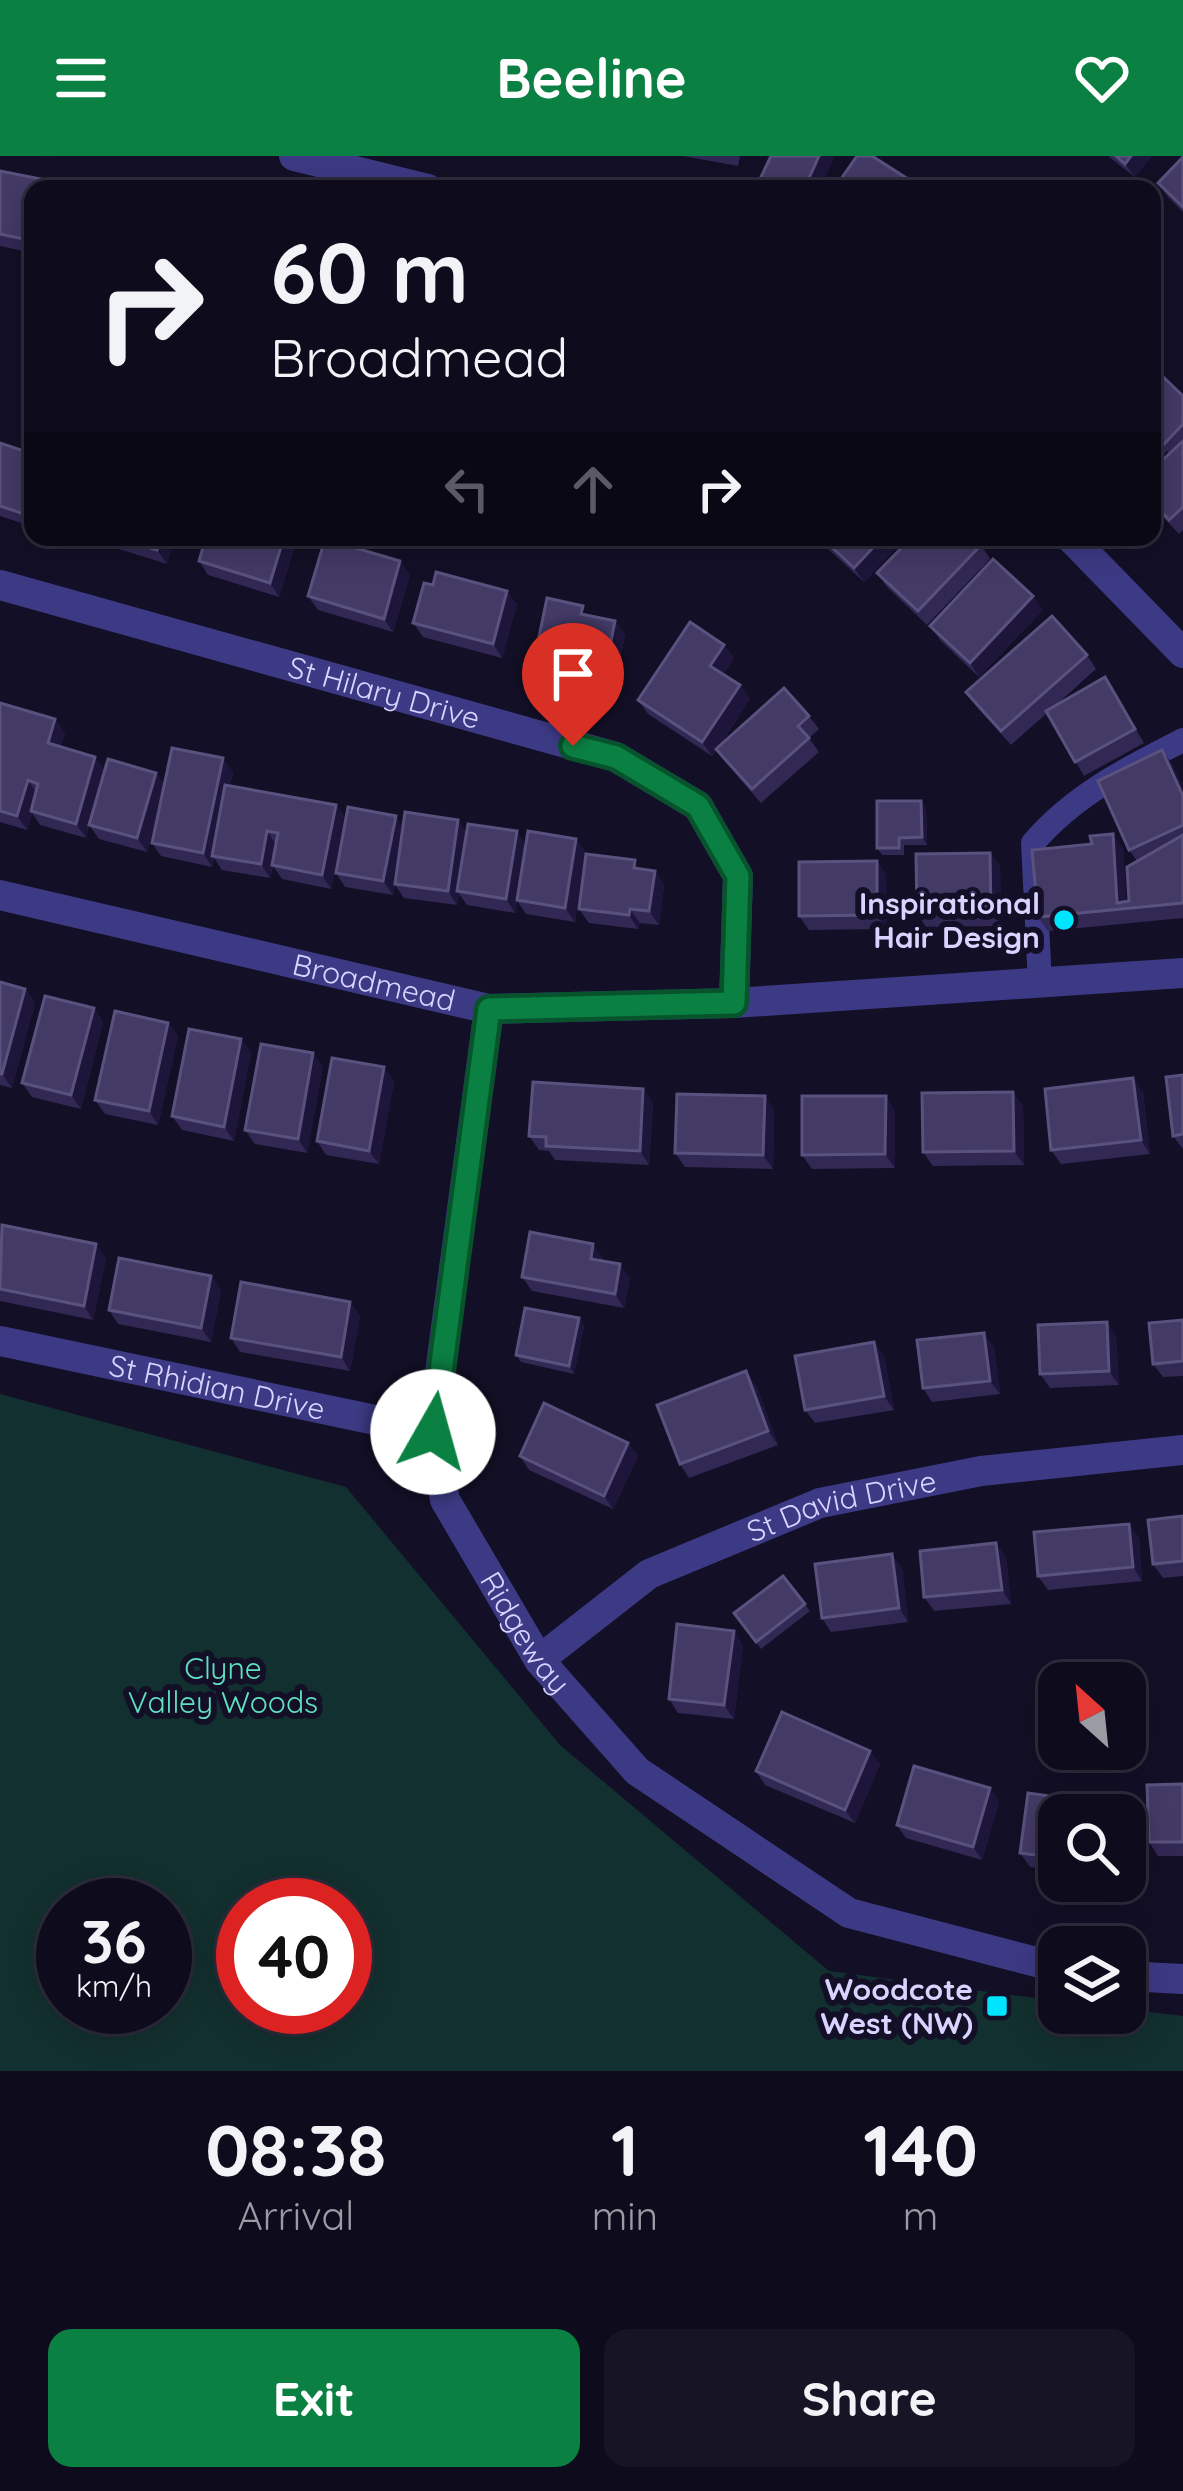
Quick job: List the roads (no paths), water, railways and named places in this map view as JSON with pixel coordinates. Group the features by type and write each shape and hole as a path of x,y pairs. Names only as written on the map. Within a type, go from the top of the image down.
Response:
{"street":[{"path":"295,156 392,180"},
{"path":"1079,546 1183,653"},
{"name":"St Hilary Drive","path":"0,585 616,757 698,806 738,876 734,1003"},
{"name":"Broadmead","path":"0,896 489,1009 734,1003 1183,973"},
{"name":"Ridgeway","path":"489,1009 433,1432 445,1500 538,1660 637,1771 849,1913 1038,1962"},
{"name":"St Rhidian Drive","path":"0,1341 433,1432"},
{"name":"St David Drive","path":"538,1660 649,1574 820,1504 981,1471 1183,1450"},
{"path":"1146,1977 1183,1979"}],"lane":[{"path":"1040,984 1034,843 1060,812 1127,768 1183,740"}],"place":[{"name":"Inspirational Hair Design","path":"1064,920"},
{"name":"Woodcote West (NW)","path":"997,2006"}],"park label":[{"name":"Clyne Valley Woods","path":"223,1685"}]}
